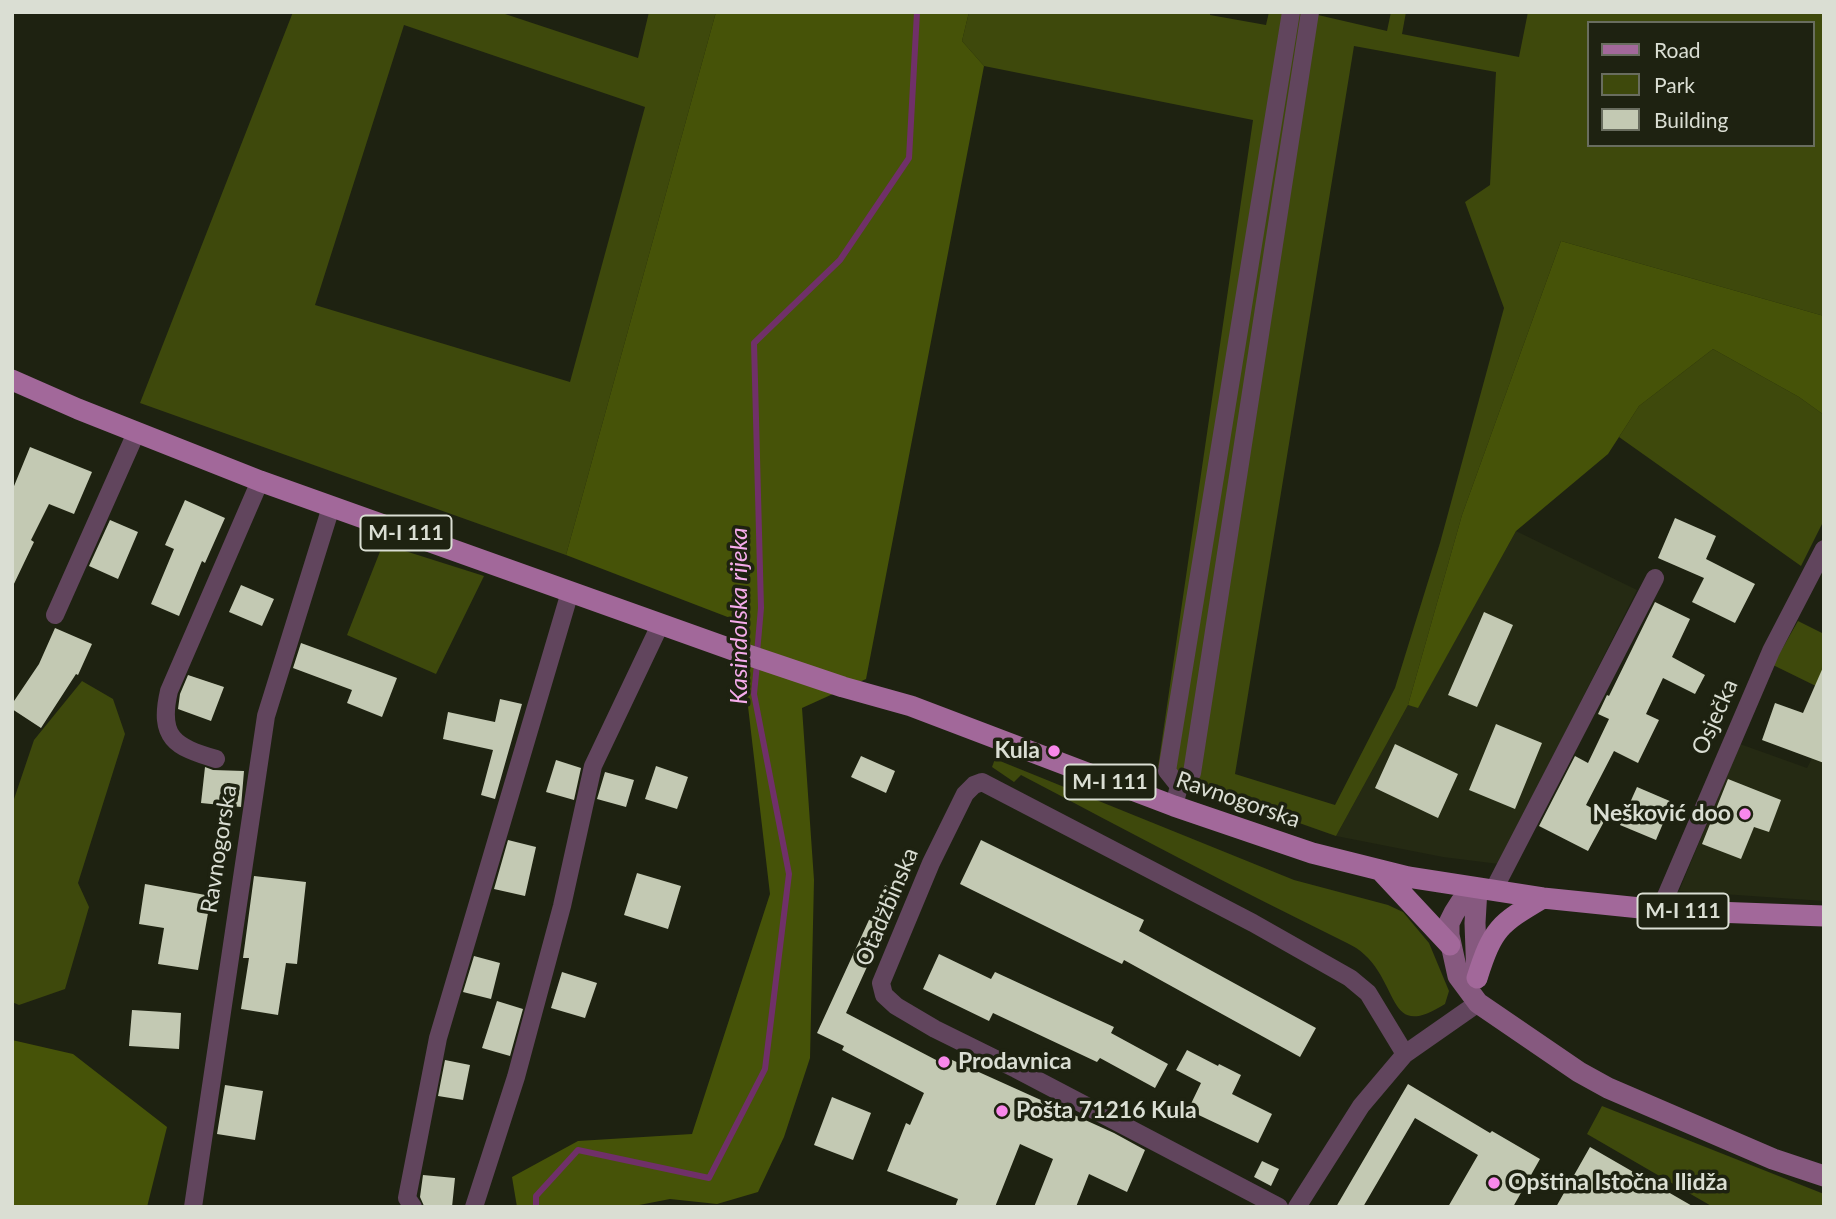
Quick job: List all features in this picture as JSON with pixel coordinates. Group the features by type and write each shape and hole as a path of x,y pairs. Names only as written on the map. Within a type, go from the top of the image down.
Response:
{"main road":[{"name":"Ravnogorska","path":"12,380 136,433 331,507 736,651 843,687 911,706 1177,796 1312,853 1380,870 1543,898 1660,910 1824,916"},
{"path":"1380,870 1450,945"},
{"path":"1485,890 1461,902 1449,923 1450,945 1458,976 1478,1003 1608,1088 1773,1159 1824,1176"},
{"path":"1478,1003 1475,923 1485,890"},
{"path":"1477,978 1490,942 1501,926 1509,918 1543,898"}],"street":[{"path":"1177,796 1167,771 1291,12"},
{"path":"1177,796 1192,773 1310,12"},
{"path":"55,615 136,433"},
{"path":"216,759 184,749 165,724 164,709 169,691 260,481"},
{"name":"Ravnogorska","path":"193,1207 266,716 331,507"},
{"name":"Osječka","path":"1660,910 1771,651 1824,549"},
{"path":"1485,890 1655,578"},
{"path":"413,1207 407,1198 438,1038 570,592"},
{"path":"474,1207 516,1077 559,919 593,766 660,625"},
{"name":"Otadžbinska","path":"1279,1207 936,1029 896,1006 884,995 881,982 931,863 968,790 982,782 1253,923 1350,978 1368,993 1405,1054"},
{"path":"1297,1207 1361,1106 1405,1054 1478,1003"}],"shaded area":[{"path":"1516,531 1637,590 1499,864 1443,857 1336,836 1408,705 1418,707"},
{"path":"1824,735 1824,901 1679,891 1740,744 1807,768"}],"green space":[{"path":"293,12 499,12 638,58 649,12 716,12 566,555 140,403","holes":["404,25 645,107 570,382 315,305"]},
{"path":"716,12 969,12 962,41 984,66 866,679 802,708 814,880 810,1058 784,1137 758,1192 717,1204 670,1199 629,1207 517,1207 512,1177 578,1141 692,1134 770,894 738,621 566,555"},
{"path":"969,12 1210,12 1210,15 1266,25 1269,12 1318,12 1318,15 1387,31 1391,12 1406,12 1402,34 1519,57 1528,12 1824,12 1824,316 1561,241 1462,515 1408,705 1336,836 1220,795 1158,767 1253,120 984,66 962,41","holes":["1354,46 1496,72 1490,185 1465,202 1504,308 1440,543 1395,688 1335,805 1235,774"]},
{"path":"1561,241 1824,316 1824,415 1799,397 1713,349 1639,406 1608,454 1516,531 1418,708 1408,705 1462,515"},
{"path":"1713,349 1799,397 1824,415 1824,520 1801,566 1619,437 1639,406"},
{"path":"383,544 484,576 436,674 347,635"},
{"path":"1798,621 1824,634 1824,690 1773,665"},
{"path":"82,681 113,699 125,734 78,883 89,907 65,989 19,1005 12,1002 12,805 34,740"},
{"path":"995,759 1294,880 1388,905 1403,912 1429,943 1449,991 1445,1004 1429,1013 1408,1015 1396,1004 1372,962 1356,948 1021,775 1014,782 992,767"},
{"path":"12,1040 73,1054 167,1127 147,1207 12,1207"},
{"path":"1602,1106 1824,1194 1824,1207 1713,1207 1587,1134"}],"building":[{"path":"30,447 92,472 74,514 49,504 12,588 12,491"},
{"path":"185,500 225,518 205,563 202,561 179,616 151,604 174,549 165,545"},
{"path":"1675,518 1716,536 1706,559 1755,584 1735,623 1692,602 1704,578 1658,558"},
{"path":"110,520 138,532 118,579 89,566"},
{"path":"241,585 274,599 262,626 229,612"},
{"path":"1655,602 1690,619 1672,657 1705,675 1695,694 1663,678 1646,714 1659,720 1638,763 1614,751 1586,805 1607,816 1588,851 1539,826 1575,756 1588,763 1609,719 1598,714"},
{"path":"1484,612 1513,625 1477,707 1448,695"},
{"path":"55,628 92,644 78,675 76,674 41,728 12,709 12,704 39,664"},
{"path":"301,643 397,678 382,717 347,703 352,690 293,668"},
{"path":"1824,665 1824,763 1762,740 1775,703 1803,713"},
{"path":"188,675 224,687 211,721 178,709 180,694"},
{"path":"500,699 522,704 495,799 481,795 493,750 443,739 448,712 495,722"},
{"path":"1496,724 1542,743 1515,809 1469,790"},
{"path":"1395,744 1458,774 1438,818 1375,788"},
{"path":"861,756 895,771 886,793 851,777"},
{"path":"556,760 581,768 574,800 546,792"},
{"path":"656,766 688,777 677,809 645,799"},
{"path":"205,767 213,770 244,771 241,807 201,803"},
{"path":"605,772 634,780 626,807 597,799"},
{"name":"Nešković doo","path":"1728,779 1781,800 1769,832 1754,827 1741,859 1702,844"},
{"path":"1637,787 1672,802 1656,840 1620,825"},
{"path":"508,840 536,847 525,896 494,889"},
{"path":"981,840 1144,920 1139,931 1316,1028 1300,1057 1124,960 1122,964 960,884"},
{"path":"637,873 681,886 668,929 624,915"},
{"path":"254,876 306,882 297,964 286,963 278,1015 241,1009 249,958 243,958"},
{"path":"145,884 211,896 198,970 158,964 164,928 139,924"},
{"path":"885,885 901,892 846,1013 938,1061 941,1055 1114,1133 1145,1150 1127,1192 1089,1174 1076,1207 1034,1207 1053,1159 1020,1144 995,1207 955,1207 958,1199 887,1171 906,1123 910,1125 924,1093 842,1050 844,1046 817,1033"},
{"path":"939,954 991,979 995,972 1114,1027 1111,1033 1168,1064 1155,1088 1100,1058 1097,1062 993,1013 989,1021 923,989"},
{"path":"474,956 500,963 491,999 463,992"},
{"path":"562,972 597,983 585,1018 551,1008"},
{"path":"497,1001 523,1009 510,1056 482,1048"},
{"path":"132,1010 181,1013 179,1049 129,1046"},
{"path":"1187,1050 1241,1075 1232,1094 1272,1114 1258,1143 1188,1110 1201,1083 1176,1070"},
{"path":"445,1060 470,1065 463,1100 438,1096"},
{"path":"1408,1084 1540,1159 1513,1207 1448,1207 1478,1155 1415,1118 1363,1207 1336,1207"},
{"path":"225,1085 263,1091 255,1140 217,1134"},
{"path":"832,1097 871,1113 853,1160 814,1145"},
{"path":"1590,1147 1694,1207 1556,1207"},
{"path":"1262,1161 1279,1169 1271,1186 1254,1177"},
{"path":"423,1175 455,1178 452,1207 424,1206 420,1197"}],"waterway":[{"name":"Kasindolska rijeka","path":"757,653 761,608 754,343 840,260 909,158 917,12"},
{"name":"Kasindolska rijeka","path":"536,1207 536,1196 578,1150 709,1178 765,1069 789,874 754,694 757,664"}],"place":[{"name":"Kula","path":"1054,751"},
{"name":"Nešković doo","path":"1745,814"},
{"name":"Prodavnica","path":"944,1062"},
{"name":"Pošta 71216 Kula","path":"1002,1111"},
{"name":"Opština Istočna Ilidža","path":"1494,1183"}]}
